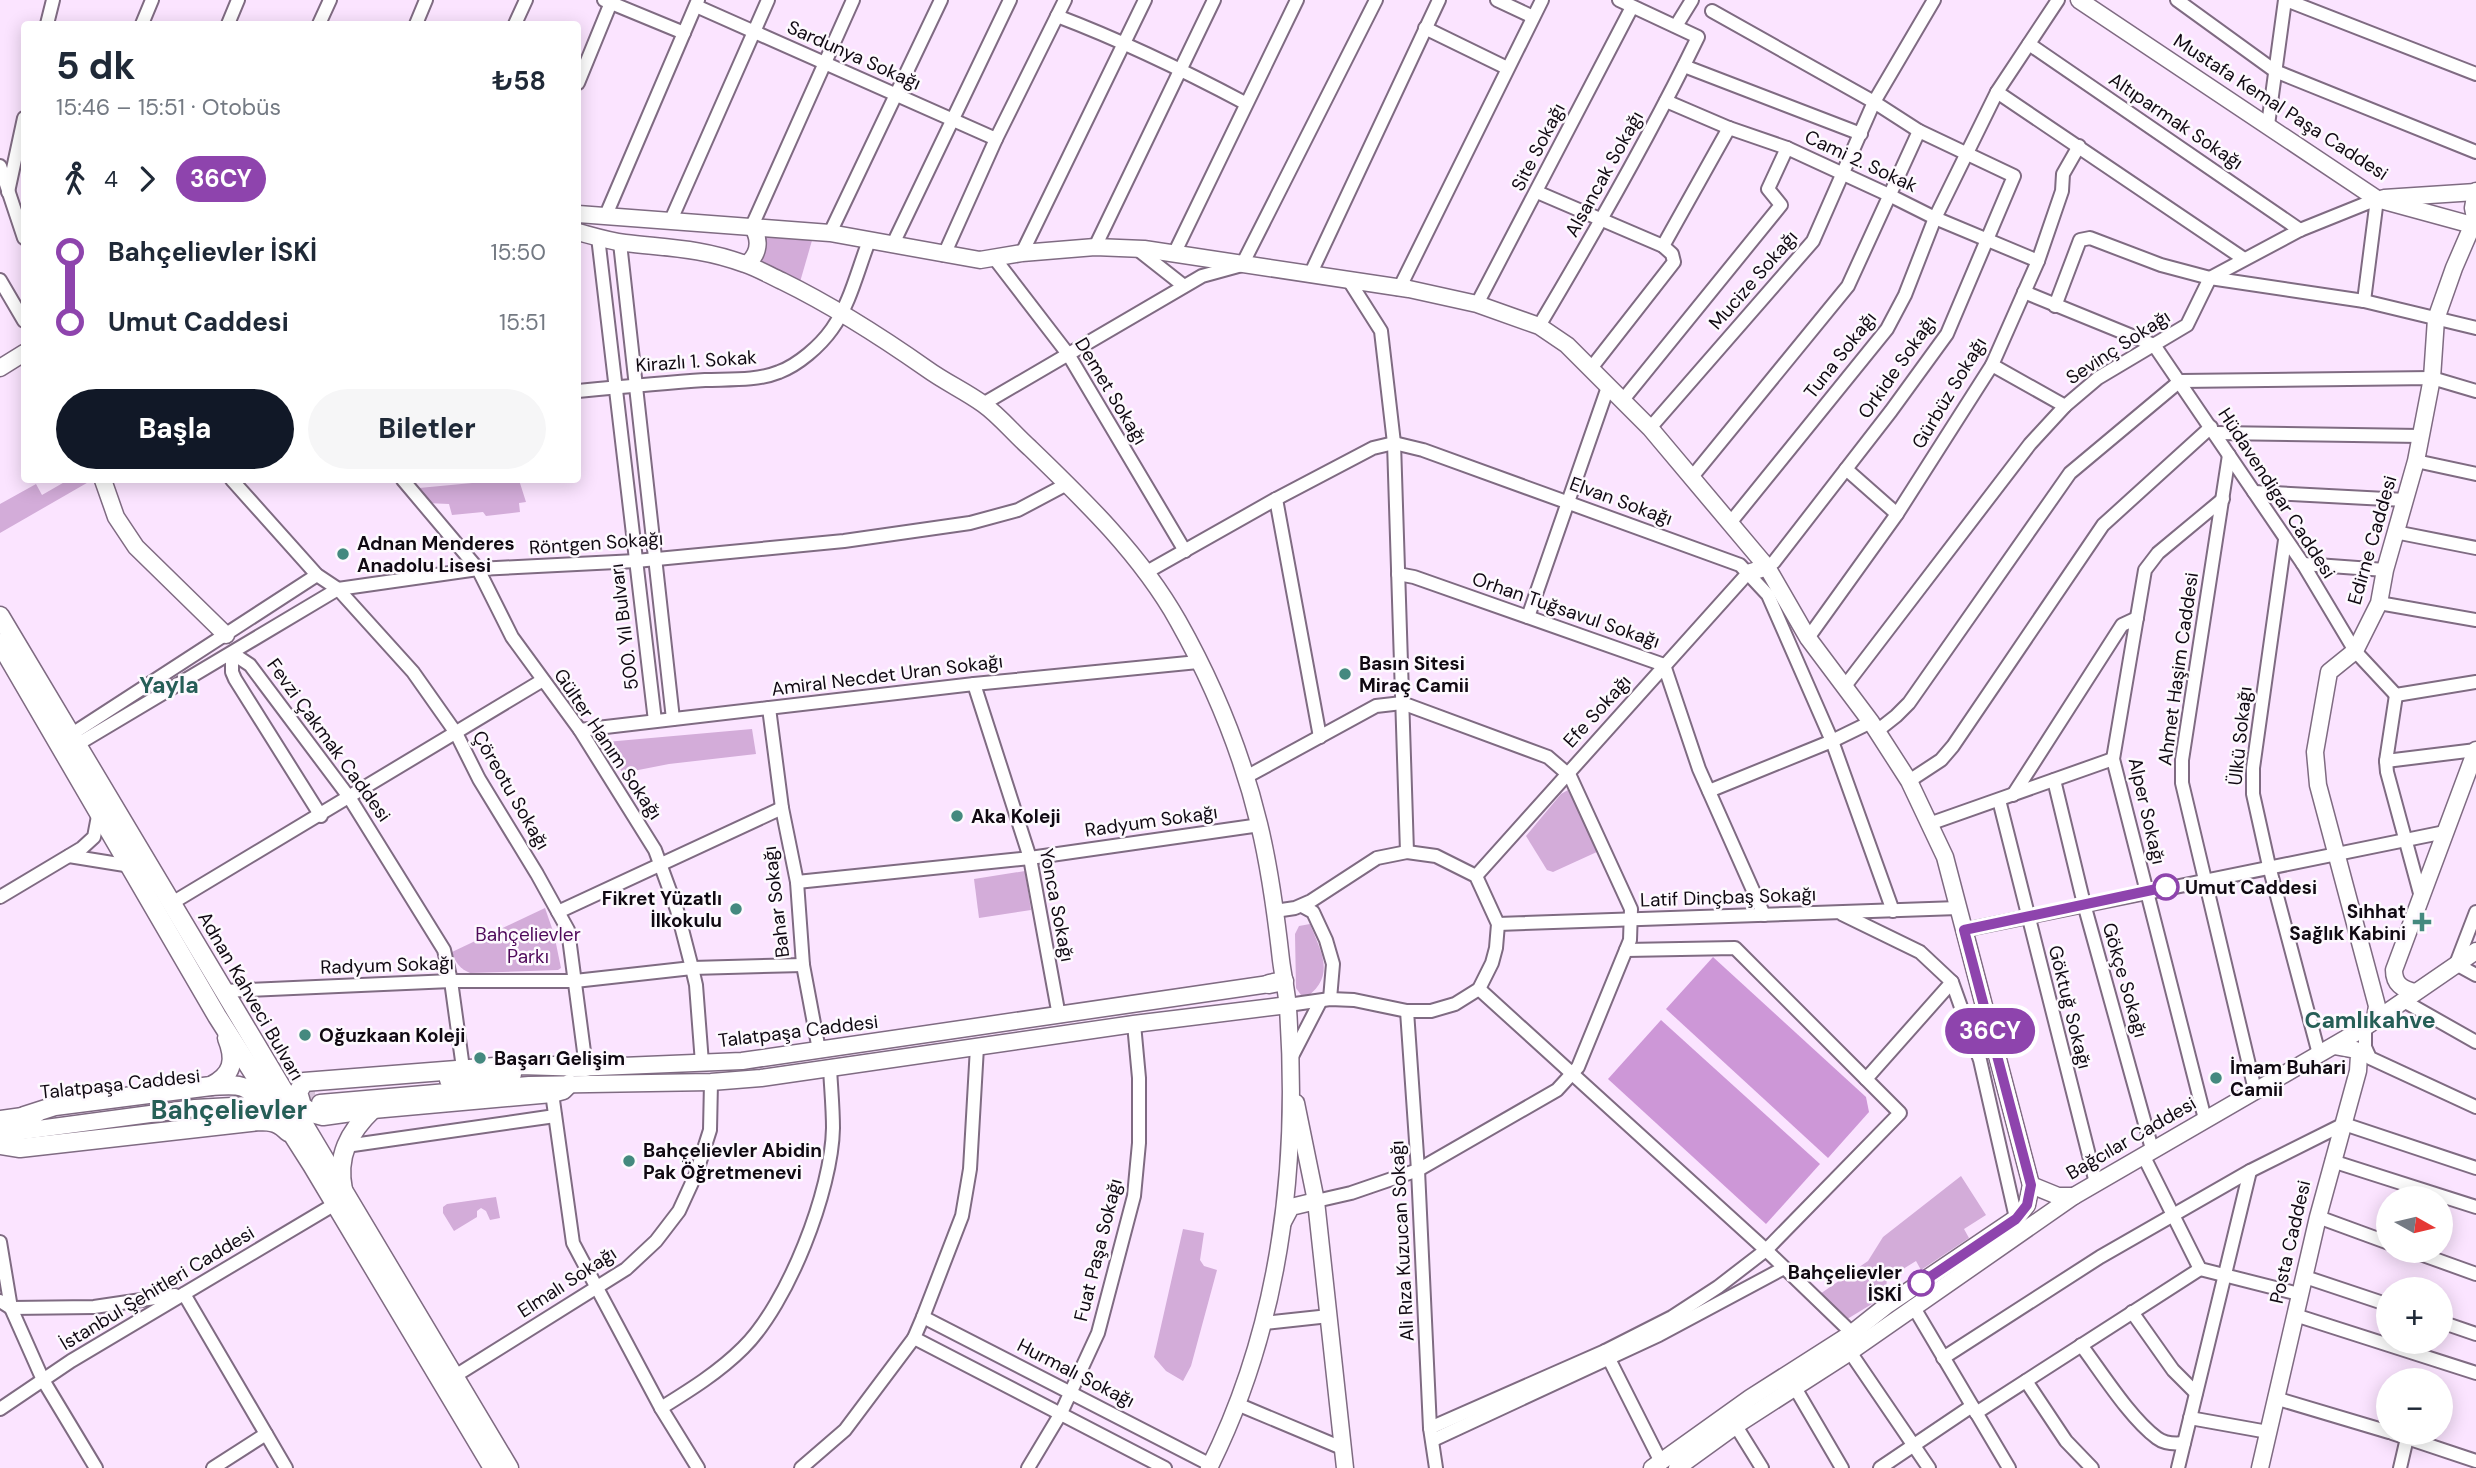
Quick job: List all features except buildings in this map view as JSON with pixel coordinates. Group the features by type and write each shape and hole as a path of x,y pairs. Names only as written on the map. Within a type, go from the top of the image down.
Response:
{"main road":[{"name":"Mustafa Kemal Paşa Caddesi","path":"2079,0 2376,199 2476,191"},
{"path":"2376,199 2475,224 2473,208 2476,191"},
{"path":"581,214 830,233 980,260 1022,253 1095,247 1137,249 1420,291 1477,303 1539,327 1567,345 1592,367 1608,387 1650,428 1768,567 1808,638 1874,727 1909,781 1945,857 2031,1185 2027,1205 2016,1219 1886,1306 1731,1420 1657,1465"},
{"path":"598,237 606,215"},
{"name":"Edirne Caddesi","path":"2370,1023 2377,1006 2334,853 2318,785 2315,752 2329,673 2355,651 2379,603 2385,569 2416,461 2432,378 2437,319 2454,268 2475,224"},
{"path":"747,264 755,258 757,251 757,234 752,226"},
{"path":"581,233 621,243 697,250 747,264 842,312 873,331 937,377 983,404 1076,492 1145,573 1177,618 1211,688 1246,777 1259,825 1275,911 1276,983 1288,1005 1289,1150 1273,1286 1264,1323 1237,1404 1210,1466"},
{"path":"0,355 21,343"},
{"path":"0,368 21,355"},
{"path":"104,483 116,517 136,547 226,635"},
{"path":"1748,573 1768,567"},
{"name":"Adnan Kahveci Bulvarı","path":"0,616 271,1072 493,1468"},
{"name":"Adnan Kahveci Bulvarı","path":"0,643 217,1016 295,1139 344,1206 455,1376 509,1468"},
{"path":"2408,996 2394,977 2394,970 2476,750"},
{"name":"Bağcılar Caddesi","path":"1677,1468 1731,1420 1850,1352 2074,1196 2334,1046 2476,951"},
{"name":"Talatpaşa Caddesi","path":"313,1093 586,1067 742,1061 1276,983"},
{"name":"Talatpaşa Caddesi","path":"313,1093 711,1082 831,1069 1134,1024 1288,1005"},
{"path":"211,1086 228,1073 233,1054 217,1016"},
{"name":"Posta Caddesi","path":"2260,1468 2318,1217 2358,1071 2359,1055 2356,1051 2334,1046"},
{"path":"569,1084 563,1090 552,1093 323,1116 302,1106 298,1092 313,1093 463,1068 520,1065 586,1067"},
{"path":"1290,1067 1316,1201 1345,1468"},
{"path":"271,1072 313,1093"},
{"path":"24,1115 54,1106 211,1086 237,1085 252,1091 261,1104 264,1115 252,1106"},
{"path":"0,1145 20,1148 252,1106 281,1125 295,1139"},
{"name":"Talatpaşa Caddesi","path":"0,1119 24,1115 252,1106"},
{"name":"Talatpaşa Caddesi","path":"0,1134 195,1108 252,1106"},
{"path":"344,1206 340,1174 346,1146 352,1132 373,1109"},
{"path":"2031,1185 2058,1196 2074,1196"},
{"path":"1282,1224 1291,1207 1316,1201"}],"street":[{"path":"48,21 53,0"},
{"path":"143,21 152,0"},
{"path":"229,21 238,0"},
{"path":"321,21 330,0"},
{"path":"417,21 426,0"},
{"path":"516,21 526,0"},
{"path":"671,220 768,0"},
{"path":"752,226 853,0"},
{"path":"830,233 941,0"},
{"path":"893,244 1010,0"},
{"path":"944,255 996,139 1065,0"},
{"path":"1022,253 1145,0"},
{"path":"1095,247 1214,0"},
{"path":"1174,254 1297,0"},
{"path":"983,404 1202,276 1242,265 1376,0"},
{"path":"1310,275 1439,0"},
{"path":"1497,0 1533,18"},
{"path":"1399,289 1542,0"},
{"path":"1619,0 1676,26 1692,0"},
{"name":"Mucize Sokağı","path":"1650,428 1813,241 1874,102 1934,0"},
{"name":"Tuna Sokağı","path":"1730,523 1887,329 1905,295 1935,218 1997,92 2058,0"},
{"path":"2177,0 2275,71 2476,152"},
{"path":"2268,125 2285,0 2476,74"},
{"path":"581,75 609,1 684,33"},
{"path":"606,215 697,3"},
{"name":"Sardunya Sokağı","path":"697,3 754,32 996,139"},
{"name":"Site Sokağı","path":"1477,303 1632,7"},
{"path":"1712,11 1874,102 1919,131 1967,153"},
{"path":"1057,16 1124,41 1245,103"},
{"name":"Alsancak Sokağı","path":"1539,327 1601,221 1698,37 1676,26"},
{"path":"1425,28 1507,68"},
{"name":"Altıparmak Sokağı","path":"2029,44 2300,230"},
{"path":"1684,66 1861,134"},
{"path":"1997,92 2244,259"},
{"name":"Cami 2. Sokak","path":"1666,101 1729,128 1787,148 1988,242 2038,261"},
{"path":"1663,246 1729,128"},
{"path":"4,195 21,130"},
{"path":"1692,477 1848,286 1919,131"},
{"name":"Gürbüz Sokağı","path":"1808,638 1897,514 1992,365 2038,261 2062,191 2063,174 2079,146"},
{"path":"1622,401 1781,205 1768,189 1787,148"},
{"name":"Orkide Sokağı","path":"1768,567 1846,469 1947,334 2014,176 1967,153"},
{"path":"0,166 4,195 21,231"},
{"path":"1537,192 1663,246 1672,254 1674,262 1592,367"},
{"path":"2210,278 2300,230 2376,199 2364,301"},
{"name":"500. Yıl Bulvarı","path":"598,237 655,721"},
{"path":"2055,306 2080,240 2090,238 2161,265 2210,278 2364,301 2476,328"},
{"name":"Kirazlı 1. Sokak","path":"581,391 636,384 757,377 778,373 822,342 842,312 869,240"},
{"name":"500. Yıl Bulvarı","path":"621,243 673,719"},
{"path":"1137,249 1184,286"},
{"name":"Demet Sokağı","path":"995,259 1068,354 1185,551"},
{"path":"1202,276 1207,259"},
{"name":"Sevinç Sokağı","path":"1845,686 2030,444 2065,405 2098,378 2187,325 2210,278"},
{"path":"1348,279 1381,331 1394,443 1407,852"},
{"path":"0,280 21,316"},
{"path":"2024,292 2154,345"},
{"name":"Hüdavendigar Caddesi","path":"2154,345 2303,564 2355,651 2396,695"},
{"path":"1992,365 2065,405"},
{"path":"1709,791 1896,716 1909,703 2070,473 2180,381 2432,378 2476,391"},
{"path":"1528,617 1608,387"},
{"path":"1909,781 1941,760 1953,746 2103,525 2213,430 2420,436"},
{"path":"1145,573 1373,448 1394,443"},
{"name":"Elvan Sokağı","path":"1394,443 1423,450 1740,565 1768,595 1832,741 1893,911"},
{"name":"Ahmet Haşim Caddesi","path":"2229,455 2182,760 2182,783 2255,1090"},
{"path":"2416,461 2476,474"},
{"path":"1846,469 1897,514"},
{"name":"Çöreotu Sokağı","path":"235,483 317,575 338,589 413,673 456,733 479,779 568,930 586,1067"},
{"name":"Gülter Hanım Sokağı","path":"406,483 478,569 512,637 580,730 655,850 677,910 696,985 702,1063"},
{"name":"Röntgen Sokağı","path":"75,739 232,653 338,589 478,569 636,561 844,541 970,523 1018,510 1067,484"},
{"path":"2253,492 2405,500"},
{"path":"1276,499 1320,737"},
{"name":"Alper Sokağı","path":"2205,1119 2113,759 2145,570 2158,553 2223,499"},
{"path":"2395,532 2476,548"},
{"name":"Ülkü Sokağı","path":"2285,540 2253,768 2253,794 2269,866 2319,1054"},
{"path":"2303,564 2385,569"},
{"name":"Efe Sokağı","path":"1476,876 1748,573"},
{"name":"Orhan Tuğsavul Sokağı","path":"1398,574 1664,665 1699,769 1764,915"},
{"path":"75,739 317,575"},
{"path":"2379,603 2476,620"},
{"path":"2013,794 2122,625 2137,618"},
{"name":"Fevzi Çakmak Caddesi","path":"232,653 250,665 349,797 443,950 451,981 463,1068"},
{"name":"Fevzi Çakmak Caddesi","path":"232,653 232,671 236,679 321,816"},
{"name":"Amiral Necdet Uran Sokağı","path":"580,730 974,684 1199,662"},
{"path":"172,904 543,680"},
{"path":"2421,897 2386,761 2396,695 2476,682"},
{"name":"Yonca Sokağı","path":"974,684 1030,858 1059,1016"},
{"path":"1246,777 1376,706 1402,703 1548,757 1567,774 1631,909 1630,940 1626,950 1578,1067 1557,1090 1418,1170 1351,1193 1316,1201"},
{"name":"Bahar Sokağı","path":"769,708 782,808 797,882 803,965 819,1050"},
{"path":"2386,761 2476,750"},
{"path":"1930,824 2113,759"},
{"name":"Gökçe Sokağı","path":"2054,780 2147,1152 2172,1215 2200,1269"},
{"name":"Göktuğ Sokağı","path":"1998,800 2095,1183"},
{"path":"558,912 782,808"},
{"path":"0,897 82,848 94,837 99,811"},
{"name":"Radyum Sokağı","path":"797,882 1030,858 1259,825"},
{"path":"1964,930 2445,832"},
{"path":"1275,911 1311,901 1377,858 1407,852 1436,856 1476,876 1498,924 1492,963 1479,989 1455,1004 1431,1011 1406,1011 1353,1000 1288,1005"},
{"path":"69,856 131,866"},
{"path":"1290,1067 1325,1001 1333,964 1313,912 1302,905"},
{"name":"Latif Dinçbaş Sokağı","path":"1498,924 1958,908"},
{"path":"2476,912 2456,964 2476,975"},
{"path":"1838,913 1920,952 1951,982 1980,1060 2016,1219"},
{"path":"1607,1354 1718,1287 1766,1250 1900,1112 1735,948 1626,950"},
{"name":"Radyum Sokağı","path":"224,991 451,981 575,981 692,968 803,965"},
{"path":"1866,1079 1951,982"},
{"path":"1479,989 1766,1250 1852,1333"},
{"path":"2408,996 2476,1042"},
{"name":"Ali Rıza Kuzucan Sokağı","path":"1406,1011 1436,1468"},
{"path":"2370,1023 2365,1046 2370,1058 2476,1107"},
{"name":"Fuat Paşa Sokağı","path":"1028,1468 1061,1413 1098,1333 1134,1196 1139,1143 1139,1078 1134,1024"},
{"path":"801,1468 845,1430 914,1338 923,1317 962,1216 970,1169 977,1047"},
{"path":"661,1408 705,1381 745,1347 777,1303 812,1222 827,1175 833,1129 831,1069"},
{"name":"Elmalı Sokağı","path":"455,1376 626,1269 656,1241 679,1211 696,1174 710,1130 711,1082"},
{"path":"552,1093 573,1243 661,1408 698,1468"},
{"path":"346,1146 555,1116"},
{"path":"1943,1357 2100,1257 2172,1215 2250,1171 2344,1124 2476,1168"},
{"path":"2332,1161 2476,1207"},
{"path":"2178,1468 2250,1171"},
{"name":"İstanbul Şehitleri Caddesi","path":"0,1409 184,1294 344,1206"},
{"path":"2318,1217 2376,1238"},
{"path":"0,1242 6,1304 43,1380 96,1468"},
{"path":"2448,1264 2476,1274"},
{"path":"1432,1434 1607,1354 1659,1335 1784,1268"},
{"path":"1880,1468 1915,1444 2026,1381 2200,1269 2299,1294"},
{"path":"2305,1277 2376,1301"},
{"path":"6,1304 94,1307 184,1294 286,1468"},
{"path":"1913,1306 2009,1468"},
{"path":"2132,1311 2173,1370 2196,1394"},
{"path":"2295,1315 2476,1373"},
{"path":"1264,1323 1329,1316"},
{"name":"Hurmalı Sokağı","path":"923,1317 1210,1466"},
{"path":"2453,1326 2476,1334"},
{"path":"914,1338 1165,1468"},
{"path":"2081,1345 2132,1412 2159,1440 2171,1444 2184,1443"},
{"path":"1850,1352 1929,1468"},
{"path":"1607,1354 1657,1465"},
{"path":"2026,1381 2066,1441 2092,1468"},
{"path":"1794,1386 1842,1468"},
{"path":"2275,1398 2376,1429"},
{"path":"1237,1404 1342,1448"},
{"path":"2190,1418 2268,1432"},
{"path":"1731,1420 1762,1468"},
{"path":"214,1468 266,1434"},
{"path":"2400,1468 2405,1445"},
{"path":"2428,1445 2476,1461"}],"green space":[{"path":"764,234 813,237 800,282 762,265"},
{"path":"63,483 87,483 0,533 0,504 36,484 42,495"},
{"path":"472,483 520,483 526,502 519,503 520,512 486,516 483,512 452,515 449,504 426,503 419,488"},
{"path":"752,729 756,754 669,764 623,773 614,761 606,742"},
{"path":"1568,790 1599,851 1553,872 1547,870 1526,836 1561,794"},
{"path":"1025,871 1031,910 979,918 974,879"},
{"name":"Bahçelievler Parkı","path":"545,908 554,934 561,968 558,970 470,973 456,962 452,952"},
{"path":"1310,924 1322,954 1324,972 1316,989 1307,997 1301,995 1296,988 1295,934 1299,926"},
{"path":"1961,1176 1986,1215 1964,1229 1969,1238 1921,1270 1916,1261 1887,1279 1885,1296 1844,1321 1817,1296 1868,1261 1883,1237"},
{"path":"496,1197 500,1218 490,1220 486,1211 481,1208 477,1211 477,1217 454,1231 443,1213 443,1207 447,1204"},
{"path":"1183,1229 1204,1233 1200,1260 1204,1266 1217,1270 1191,1366 1183,1381 1166,1371 1154,1357"}],"shaded area":[{"path":"1713,957 1866,1097 1869,1112 1828,1158 1666,1009"},
{"path":"1661,1020 1820,1164 1766,1224 1608,1079"}],"tunnel":[{"path":"286,1093 315,1093"}],"bus line":[{"name":"36CY","path":"1921,1283 2016,1219 2027,1205 2031,1185 1964,930 2166,887"}],"place":[{"name":"Adnan Menderes Anadolu Lisesi","path":"343,554"},
{"name":"Basın Sitesi Miraç Camii","path":"1345,674"},
{"name":"Aka Koleji","path":"957,816"},
{"name":"Umut Caddesi","path":"2166,887"},
{"name":"Fikret Yüzatlı İlkokulu","path":"736,909"},
{"name":"Sıhhat Sağlık Kabini","path":"2422,922"},
{"name":"Oğuzkaan Koleji","path":"305,1035"},
{"name":"Başarı Gelişim","path":"480,1058"},
{"name":"İmam Buhari Camii","path":"2216,1078"},
{"name":"Bahçelievler Abidin Pak Öğretmenevi","path":"629,1161"},
{"name":"Bahçelievler İSKİ","path":"1921,1283"}],"district":[{"name":"Yayla","path":"169,685"},
{"name":"Camlıkahve","path":"2370,1020"},
{"name":"Bahçelievler","path":"229,1110"}]}
